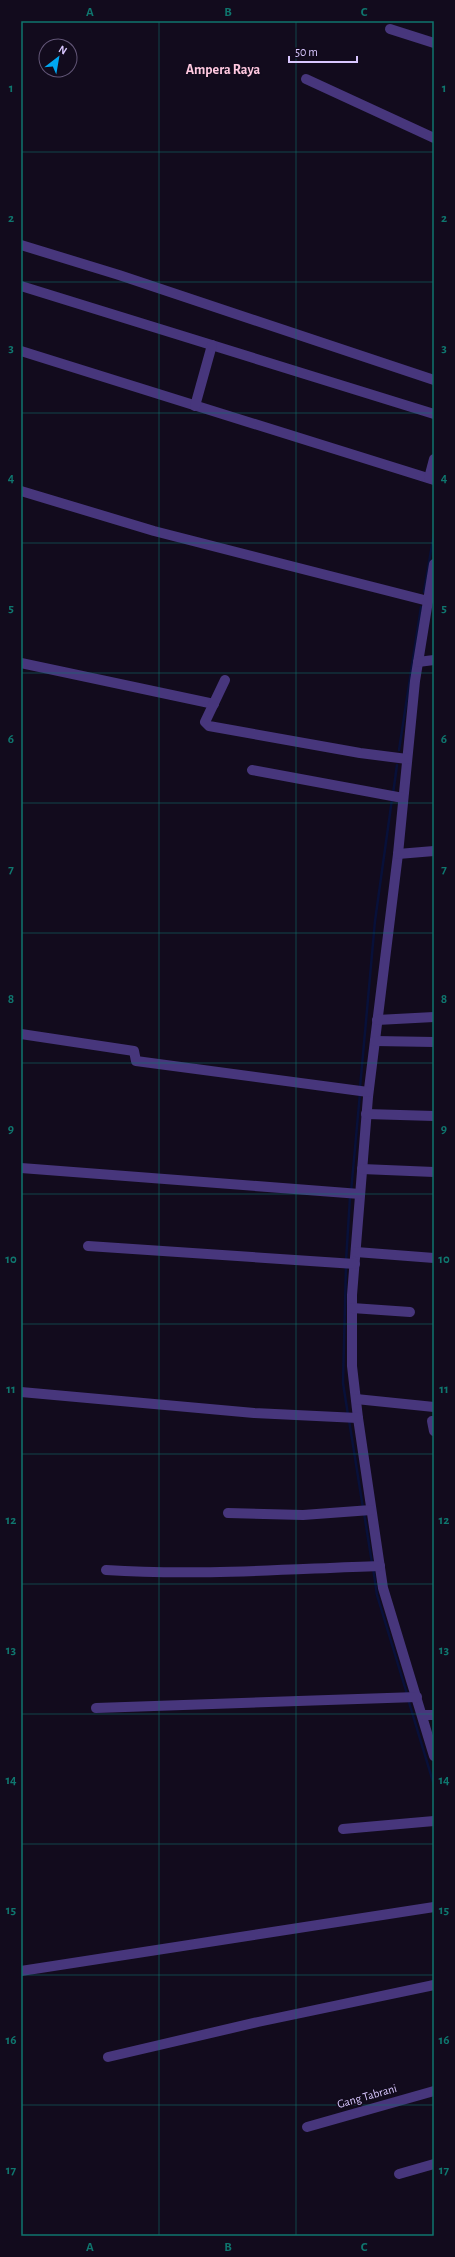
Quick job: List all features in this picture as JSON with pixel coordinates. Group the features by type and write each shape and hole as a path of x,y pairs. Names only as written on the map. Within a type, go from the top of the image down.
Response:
{"street":[{"path":"390,29 434,43"},
{"path":"306,79 434,138"},
{"path":"21,244 119,275 434,380"},
{"path":"21,286 434,414"},
{"path":"195,406 212,345"},
{"path":"21,351 431,479 434,459"},
{"path":"21,491 154,531 428,601"},
{"path":"434,564 432,584 418,662 398,854 368,1092 352,1308 352,1366 358,1418 380,1566 396,1634 423,1715 434,1756"},
{"path":"418,662 434,660"},
{"path":"21,663 214,704"},
{"path":"225,680 205,722 209,726 329,748 407,759"},
{"path":"252,770 403,798"},
{"path":"398,854 434,851"},
{"path":"377,1020 434,1017"},
{"path":"21,1034 134,1051 136,1061 368,1092"},
{"path":"375,1041 434,1042"},
{"path":"366,1114 434,1116"},
{"path":"21,1168 360,1194"},
{"path":"362,1169 434,1172"},
{"path":"88,1246 355,1264"},
{"path":"356,1252 434,1258"},
{"path":"352,1308 410,1312"},
{"path":"21,1392 254,1413 358,1418"},
{"path":"356,1399 434,1406"},
{"path":"228,1513 303,1515 371,1510"},
{"path":"106,1570 158,1573 253,1572 380,1566"},
{"path":"96,1708 417,1697"},
{"path":"423,1715 434,1715"},
{"path":"343,1829 434,1821"},
{"path":"21,1971 434,1907"},
{"path":"108,2057 258,2022 434,1985"},
{"name":"Gang Tabrani","path":"307,2127 434,2091"},
{"path":"400,2174 434,2164"}],"waterway":[{"path":"424,592 434,533"},
{"path":"399,750 421,607"},
{"path":"393,794 397,765"},
{"path":"360,1088 375,921 392,799"},
{"path":"351,1192 360,1093"},
{"path":"346,1261 350,1197"},
{"path":"346,1266 343,1383 348,1415"},
{"path":"349,1420 363,1508"},
{"path":"364,1513 372,1563"},
{"path":"373,1568 377,1595 407,1694"},
{"path":"408,1699 434,1785"}],"district":[{"name":"Ampera Raya","path":"223,69"}]}
